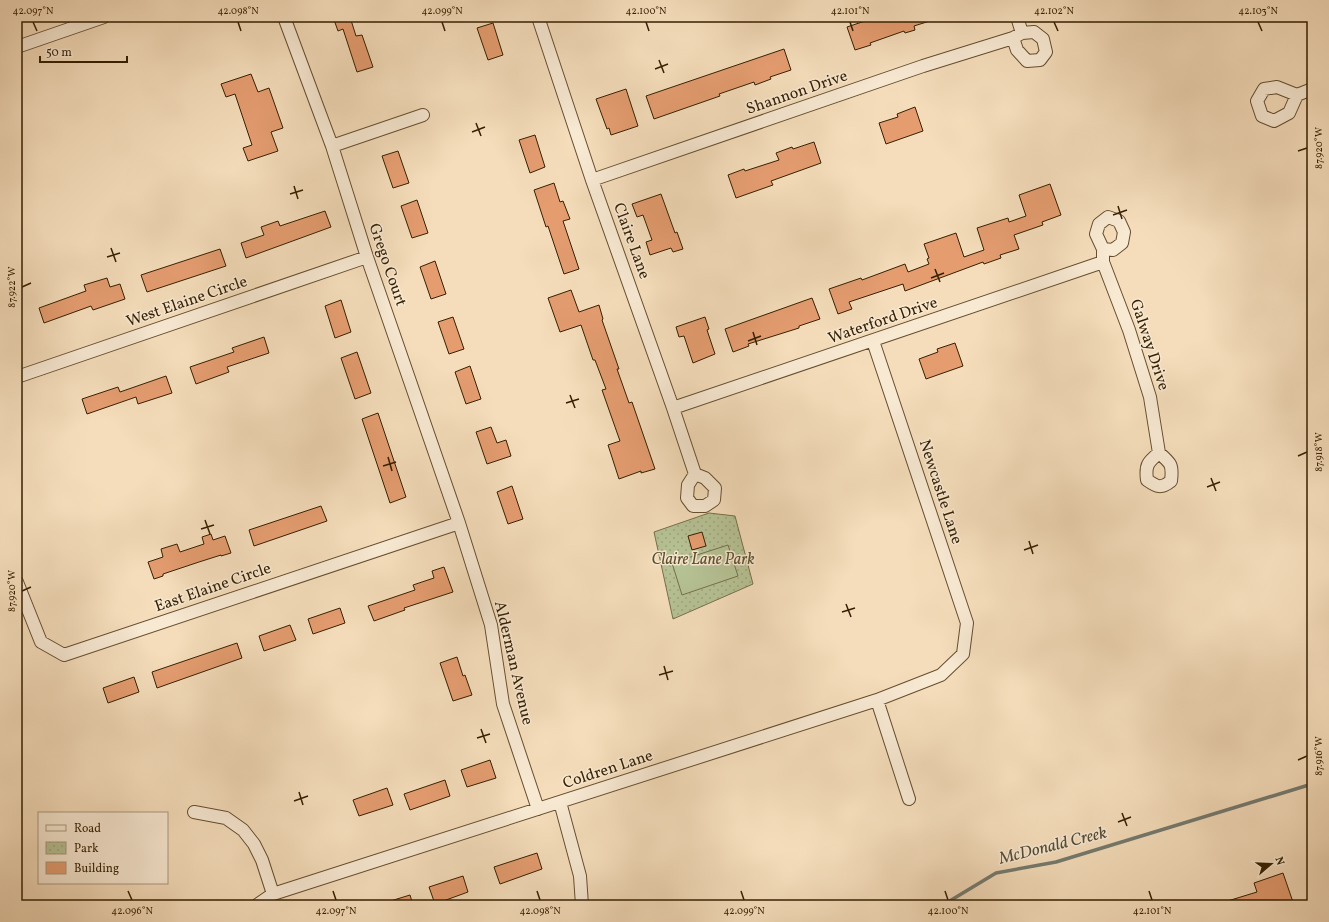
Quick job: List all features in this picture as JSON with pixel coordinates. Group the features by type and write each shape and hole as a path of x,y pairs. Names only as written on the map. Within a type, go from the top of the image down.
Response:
{"street":[{"path":"17,47 104,17"},
{"name":"Grego Court","path":"284,17 332,146 367,257 459,523"},
{"name":"Claire Lane","path":"538,17 592,180 695,474"},
{"name":"Shannon Drive","path":"592,180 935,62 1018,36 1016,17"},
{"path":"1297,95 1312,89"},
{"path":"332,146 424,115"},
{"name":"Galway Drive","path":"1102,249 1103,262 1129,330 1150,397 1159,453"},
{"name":"West Elaine Circle","path":"17,378 367,257"},
{"name":"Waterford Drive","path":"673,408 1103,262"},
{"name":"Newcastle Lane","path":"873,341 967,623 963,654"},
{"name":"East Elaine Circle","path":"17,582 41,642 64,655 459,523"},
{"name":"Alderman Avenue","path":"459,523 491,625 503,704 538,809"},
{"name":"Coldren Lane","path":"257,905 273,894 877,700 941,675 963,654"},
{"path":"877,700 909,799"},
{"path":"560,802 580,876 582,905"},
{"path":"194,812 226,818 243,830 254,844 262,860 273,894"}],"green space":[{"name":"Claire Lane Park","path":"709,513 735,516 753,584 673,619 654,532"},
{"path":"728,545 738,576 682,595 672,563"}],"building":[{"path":"333,17 350,17 356,36 362,35 373,67 357,72 343,29 338,31"},
{"path":"877,17 936,17 936,19 914,26 915,30 905,33 904,31 855,50 847,27"},
{"path":"493,23 503,55 488,60 477,28"},
{"path":"784,49 791,70 770,77 771,79 755,85 754,82 719,94 720,96 654,119 646,96"},
{"path":"251,74 258,92 269,88 283,128 271,132 278,151 248,161 243,148 252,145 235,94 226,97 221,84"},
{"path":"626,89 638,126 611,135 609,128 607,129 596,99"},
{"path":"915,107 923,131 886,144 879,123 898,117 897,114"},
{"path":"535,135 545,167 530,173 519,140"},
{"path":"814,142 821,163 771,181 773,185 736,198 728,175 744,169 745,171 779,160 776,153 792,147 793,149"},
{"path":"398,151 409,183 393,188 382,156"},
{"path":"554,183 560,202 563,201 570,219 563,221 579,269 564,274 534,190"},
{"path":"1050,184 1061,215 1042,222 1043,225 1014,235 1019,249 1000,255 1001,258 984,264 983,262 905,291 903,284 849,302 852,309 838,314 829,289 861,278 862,280 905,264 908,272 929,264 927,259 929,258 924,244 956,233 964,257 984,250 977,228 1008,218 1009,222 1026,216 1019,195"},
{"path":"661,194 675,233 677,232 683,249 673,252 671,248 650,255 646,242 652,240 643,215 637,217 632,204"},
{"path":"417,200 428,233 412,238 401,206"},
{"path":"325,211 331,227 246,258 241,243 264,235 261,227 278,221 280,226"},
{"path":"220,249 226,266 147,292 141,275"},
{"path":"435,261 446,294 431,299 420,267"},
{"path":"107,278 110,287 120,284 125,299 93,310 91,306 44,323 39,308 86,291 84,285"},
{"path":"571,290 579,312 599,305 602,320 619,369 617,369 629,403 632,402 655,469 641,473 641,471 619,479 608,445 620,441 602,390 606,389 595,360 593,360 581,325 560,332 548,298"},
{"path":"812,298 820,319 799,326 799,328 748,344 749,346 733,352 725,329"},
{"path":"341,300 351,332 335,338 325,306"},
{"path":"453,317 464,349 449,354 438,322"},
{"path":"705,317 709,329 707,330 715,354 693,363 684,336 679,337 676,327"},
{"path":"264,337 269,353 227,367 229,372 196,384 190,367 234,352 232,348"},
{"path":"955,343 963,366 926,379 919,359 938,352 937,349"},
{"path":"357,352 371,393 355,399 341,358"},
{"path":"470,366 481,399 466,404 455,372"},
{"path":"166,376 172,393 138,404 136,397 87,414 82,399 118,387 120,392"},
{"path":"378,413 406,497 390,503 362,419"},
{"path":"491,427 497,443 506,440 511,456 487,464 476,432"},
{"path":"512,486 523,519 508,524 497,492"},
{"path":"321,506 327,521 254,546 249,530"},
{"path":"702,532 706,546 692,550 688,536"},
{"path":"211,534 213,540 225,536 231,553 163,574 163,576 154,579 148,562 163,557 161,549 177,544 180,552 204,544 202,537"},
{"path":"444,567 453,592 404,608 405,610 374,621 368,606 415,590 413,585 434,578 432,571"},
{"path":"340,608 345,623 313,634 308,619"},
{"path":"290,625 296,640 264,651 259,636"},
{"path":"237,643 242,658 157,688 152,672"},
{"path":"457,657 463,676 465,675 472,695 453,701 440,663"},
{"path":"134,677 139,692 108,703 103,688"},
{"path":"490,760 496,778 467,787 461,770"},
{"path":"445,780 450,796 410,810 404,794"},
{"path":"387,788 393,805 359,816 353,800"},
{"path":"537,853 542,869 500,884 494,867"},
{"path":"1283,873 1294,905 1222,905 1221,903 1257,892 1254,883"},
{"path":"463,876 468,892 435,904 429,887"},
{"path":"410,895 413,905 384,905 384,903"}],"waterway":[{"name":"McDonald Creek","path":"943,905 996,873 1056,862 1312,784"}]}
